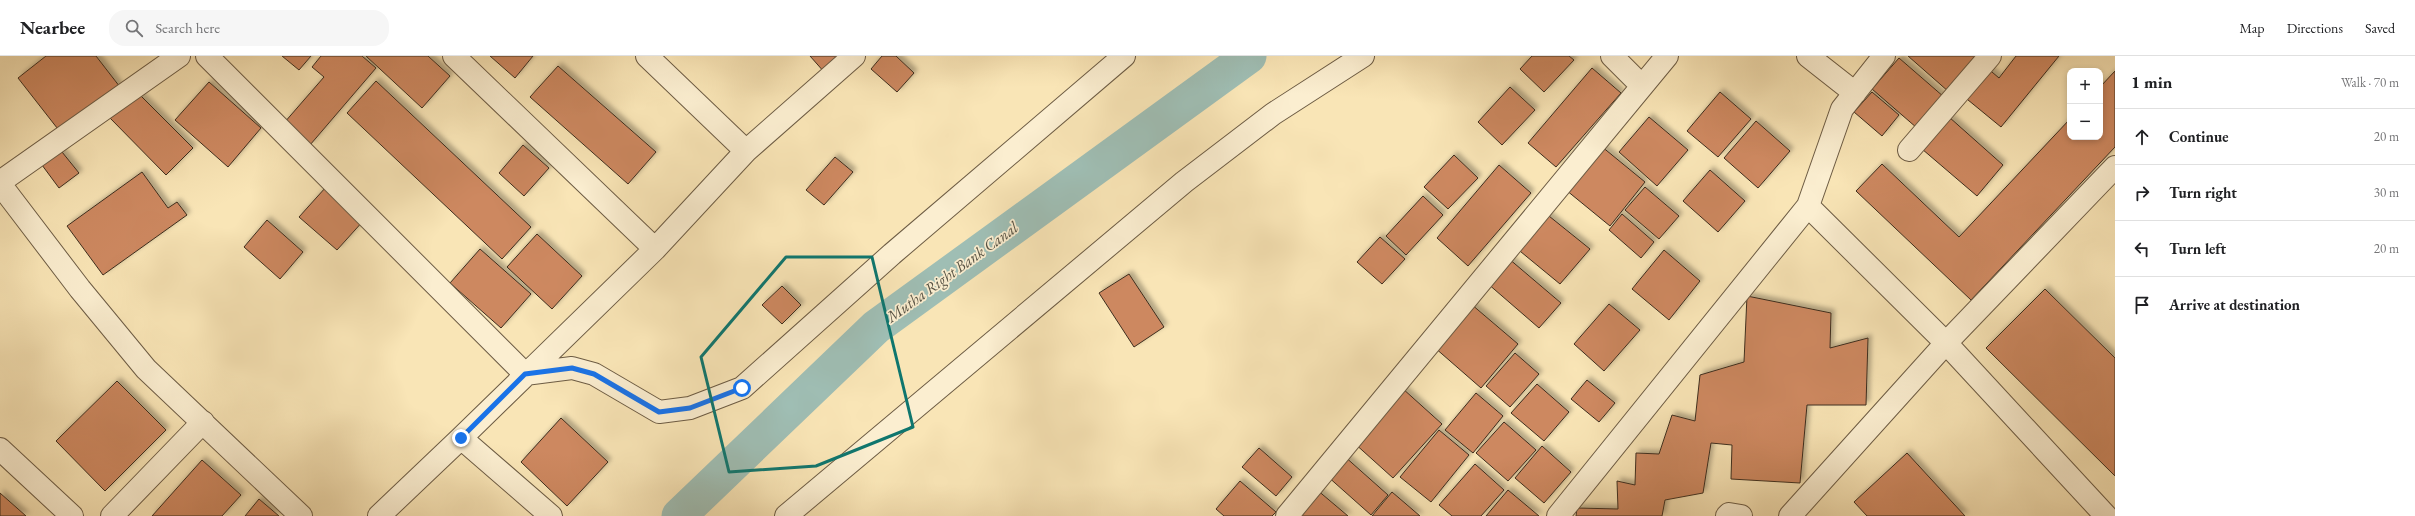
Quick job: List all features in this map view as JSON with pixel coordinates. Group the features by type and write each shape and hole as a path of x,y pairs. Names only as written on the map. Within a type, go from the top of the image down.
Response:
{"street":[{"path":"179,56 0,183 80,289 146,369 301,516"},
{"path":"207,56 525,374"},
{"path":"454,56 655,249"},
{"path":"647,56 746,152"},
{"path":"379,516 655,249 746,152 854,56"},
{"path":"525,374 572,368 594,374 659,412 690,408 742,388 892,254 1124,56"},
{"path":"786,516 1184,182 1273,114 1363,56"},
{"path":"1612,56 1642,86"},
{"path":"1287,516 1667,56"},
{"path":"1808,56 1855,92"},
{"path":"1558,516 1808,206 1842,108 1884,56"},
{"path":"1909,150 1990,56"},
{"path":"1790,516 1946,343 2115,167"},
{"path":"1808,206 1946,343 2106,516"},
{"path":"112,516 203,422"},
{"path":"461,438 551,516"},
{"path":"0,449 72,516"},
{"path":"1727,516 1729,514 1741,516"}],"highlighted area":[{"path":"786,257 872,257 913,427 816,466 729,472 701,357"}],"building":[{"path":"46,56 96,56 120,87 61,133 18,78"},
{"path":"282,56 311,56 299,70"},
{"path":"321,56 362,56 376,68 310,145 284,123 324,77 312,67"},
{"path":"366,56 428,56 450,76 422,108"},
{"path":"490,56 533,56 515,78"},
{"path":"810,56 845,56 825,73"},
{"path":"882,56 896,56 914,73 897,92 871,69"},
{"path":"1532,56 1569,56 1574,60 1544,92 1520,69"},
{"path":"1908,56 1981,56 1949,92"},
{"path":"2016,56 2059,56 2001,127 1962,95 1985,66 1999,78"},
{"path":"1899,58 1944,97 1917,128 1872,89"},
{"path":"558,66 656,152 628,184 530,97"},
{"path":"1592,68 1621,93 1556,167 1528,143"},
{"path":"2115,71 2115,147 1971,300 1856,191 1882,164 1959,237 2067,122 2067,140 2103,140 2103,84"},
{"path":"376,81 531,227 502,259 347,113"},
{"path":"209,82 261,128 228,167 175,120"},
{"path":"1510,87 1535,110 1502,145 1478,122"},
{"path":"136,91 193,148 166,175 110,118"},
{"path":"1720,92 1751,119 1718,157 1687,131"},
{"path":"1872,92 1899,115 1882,136 1854,112"},
{"path":"1649,117 1688,150 1657,186 1619,152"},
{"path":"1949,117 2003,165 1977,196 1922,149"},
{"path":"1756,121 1790,151 1758,188 1724,158"},
{"path":"523,145 549,168 524,196 499,173"},
{"path":"1601,146 1645,182 1610,226 1566,190"},
{"path":"58,147 79,173 59,188 39,161"},
{"path":"1454,155 1478,178 1448,209 1424,187"},
{"path":"835,157 853,172 824,205 806,190"},
{"path":"1499,165 1531,193 1468,266 1437,238"},
{"path":"1710,170 1745,201 1718,232 1683,201"},
{"path":"142,172 168,208 177,202 187,215 103,275 67,226"},
{"path":"326,187 364,220 337,250 299,217"},
{"path":"1645,187 1679,216 1659,239 1625,210"},
{"path":"1423,196 1443,215 1406,255 1386,236"},
{"path":"1544,212 1590,249 1560,284 1515,247"},
{"path":"1622,214 1654,242 1641,258 1609,230"},
{"path":"267,220 303,252 280,279 244,247"},
{"path":"537,234 582,276 552,309 507,267"},
{"path":"1380,237 1405,259 1382,284 1357,262"},
{"path":"480,249 531,294 501,328 450,283"},
{"path":"1664,250 1700,281 1669,320 1632,289"},
{"path":"1508,258 1561,303 1539,328 1487,283"},
{"path":"1129,274 1164,327 1134,347 1099,293"},
{"path":"782,286 801,305 782,324 762,305"},
{"path":"2045,289 2115,358 2115,476 1986,348"},
{"path":"1747,296 1831,313 1830,348 1868,338 1866,405 1807,405 1800,483 1731,479 1732,445 1711,443 1703,493 1665,500 1662,516 1576,516 1577,508 1618,509 1617,481 1635,485 1636,453 1659,454 1672,415 1695,421 1700,375 1744,362"},
{"path":"1471,304 1518,344 1481,388 1434,347"},
{"path":"1609,304 1640,330 1604,371 1574,344"},
{"path":"1515,353 1539,374 1510,407 1486,386"},
{"path":"1587,380 1615,403 1599,422 1571,399"},
{"path":"117,381 166,430 105,491 56,441"},
{"path":"1537,384 1569,412 1544,441 1511,413"},
{"path":"1402,388 1442,424 1393,478 1353,442"},
{"path":"1476,393 1503,416 1473,453 1445,430"},
{"path":"561,418 608,462 567,506 521,462"},
{"path":"1504,422 1536,450 1508,481 1476,453"},
{"path":"1439,430 1469,455 1431,502 1400,477"},
{"path":"1542,446 1571,472 1544,503 1515,478"},
{"path":"1259,448 1292,477 1276,496 1242,467"},
{"path":"1907,453 1965,516 1867,516 1854,502"},
{"path":"1343,455 1388,495 1371,515 1326,475"},
{"path":"202,460 241,495 222,516 152,516"},
{"path":"1475,464 1504,490 1481,516 1452,516 1439,505"},
{"path":"1240,481 1276,512 1272,516 1224,516 1216,509"},
{"path":"1316,489 1348,516 1299,516"},
{"path":"1508,490 1539,516 1486,516"},
{"path":"1392,492 1420,516 1372,516"},
{"path":"0,493 26,516 0,516"},
{"path":"259,499 279,516 245,516"}],"waterway":[{"name":"Mutha Right Bank Canal","path":"679,516 876,327 1249,56"}],"route":[{"path":"461,438 525,374 572,368 594,374 659,412 690,408 742,388"}]}
